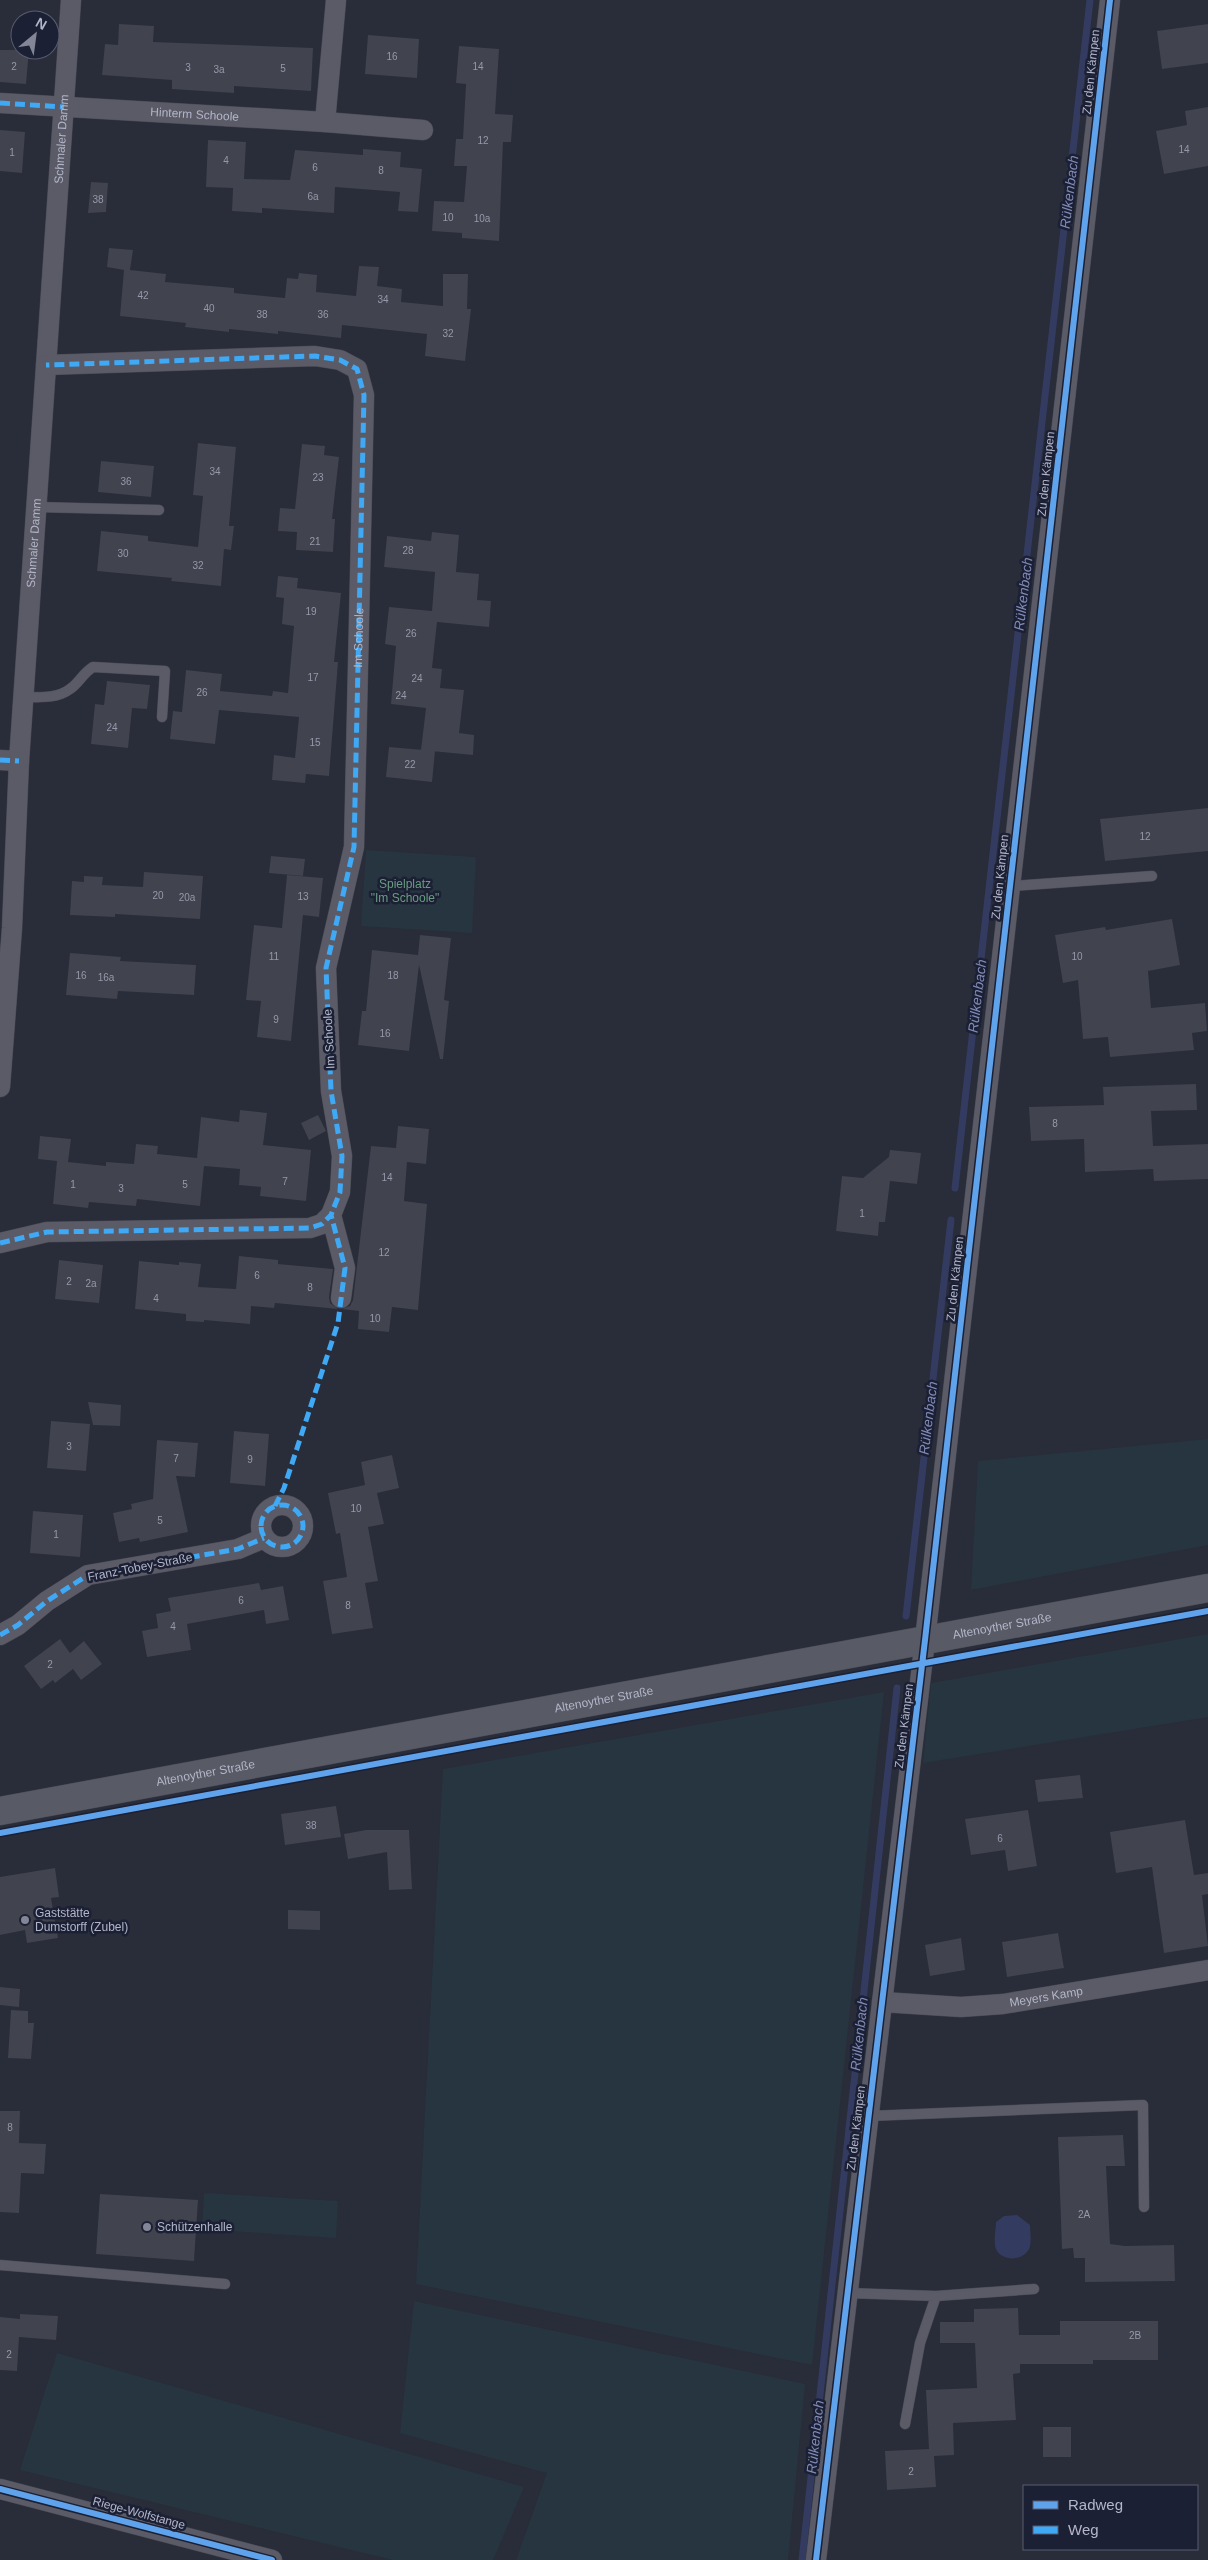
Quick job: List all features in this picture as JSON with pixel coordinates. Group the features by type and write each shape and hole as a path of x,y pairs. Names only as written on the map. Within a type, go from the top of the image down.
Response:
{"main road":[{"name":"Altenoyther Straße","path":"0,1811 1208,1588"}],"street":[{"name":"Schmaler Damm","path":"0,1087 2,1021 12,928 10,761 24,697 71,0"},
{"path":"325,122 336,0"},
{"name":"Zu den Kämpen","path":"816,2560 925,1640 1110,0"},
{"name":"Hinterm Schoole","path":"0,103 325,122 423,130"},
{"name":"Im Schoole","path":"46,365 315,356 340,360 357,369 364,395 354,846 326,968 332,1091 342,1156 340,1192 331,1215"},
{"path":"0,1243 47,1232 310,1228 322,1224 331,1215"},
{"path":"331,1215 345,1268 341,1298"},
{"name":"Franz-Tobey-Straße","path":"0,1635 18,1625 47,1601 88,1575 238,1549 264,1538"},
{"name":"Meyers Kamp","path":"882,2002 961,2008 1003,2004 1208,1970"},
{"name":"Riege-Wolfstange","path":"0,2489 272,2560"}],"lane":[{"path":"36,508 159,510"},
{"path":"24,697 51,697 70,690 84,672 93,667 165,671 162,717"},
{"path":"1011,886 1152,876"},
{"path":"869,2116 1143,2105 1144,2207"},
{"path":"0,2265 225,2284"},
{"path":"847,2293 936,2296 1034,2289"},
{"path":"906,2424 920,2342 936,2296"}],"green space":[{"name":"Spielplatz \"Im Schoole\"","path":"366,850 476,857 472,933 361,926"},
{"path":"1208,1439 1208,1545 971,1590 978,1461"},
{"path":"1208,1634 1208,1717 923,1763 931,1683"},
{"path":"884,1692 812,2365 416,2284 443,1769"},
{"path":"204,2193 338,2201 336,2238 202,2229"},
{"path":"414,2301 805,2384 788,2560 516,2560 547,2473 400,2433"},
{"path":"57,2353 524,2487 493,2560 393,2560 20,2470"}],"water":[{"path":"1017,2215 1030,2225 1030,2247 1026,2253 1018,2258 1007,2258 999,2253 995,2246 996,2222 1004,2216"}],"building":[{"path":"119,24 154,26 153,42 313,48 311,91 234,86 234,93 172,89 172,80 102,75 105,44 118,45"},
{"path":"1208,24 1208,63 1162,69 1157,31"},
{"path":"368,35 419,39 417,78 365,74"},
{"path":"459,46 499,49 495,114 513,115 511,142 503,142 499,241 462,238 462,233 432,231 434,201 464,202 467,166 454,166 456,139 463,139 466,84 456,83"},
{"path":"0,50 10,50 10,60 28,60 26,84 0,82"},
{"path":"1208,107 1208,166 1164,174 1156,131 1187,125 1185,111"},
{"path":"0,130 25,132 22,173 0,171"},
{"path":"208,140 246,142 244,179 290,180 295,150 363,155 363,149 401,152 400,167 422,169 418,212 398,211 400,192 335,187 334,213 262,208 262,213 232,211 233,188 206,187"},
{"path":"91,182 108,183 106,212 88,213"},
{"path":"109,248 133,250 130,270 166,274 165,282 234,288 234,293 285,298 287,278 298,279 299,273 317,275 316,292 356,296 359,266 379,267 377,286 402,289 401,302 443,306 443,274 468,274 467,309 471,309 465,361 425,356 427,334 342,325 341,338 278,331 278,334 229,329 229,332 185,327 186,323 120,316 124,270 107,267"},
{"path":"198,443 236,447 229,526 234,526 231,550 224,549 221,586 171,581 172,578 97,571 101,531 148,536 148,541 198,547 203,496 193,495"},
{"path":"302,444 325,446 324,455 339,457 332,519 335,519 333,552 296,550 297,532 278,531 280,508 295,509"},
{"path":"101,461 154,466 151,497 98,492"},
{"path":"432,532 459,535 456,572 479,574 477,600 491,601 489,627 437,622 432,668 442,669 440,688 464,690 459,733 474,735 473,755 421,750 426,708 391,704 396,646 385,644 389,607 432,611 435,572 384,567 387,536 431,541"},
{"path":"278,576 298,578 297,588 341,593 334,662 338,662 329,776 306,774 305,783 272,780 274,755 295,758 299,717 219,710 215,744 170,739 173,711 182,712 186,670 222,674 220,691 272,696 273,691 288,693 294,626 282,624 284,598 276,597"},
{"path":"107,681 150,685 147,709 132,708 128,748 91,744 95,704 104,705"},
{"path":"389,747 435,751 432,782 386,777"},
{"path":"1208,808 1208,851 1105,861 1100,819"},
{"path":"271,856 305,859 303,876 269,873"},
{"path":"144,872 203,876 200,919 115,914 115,917 70,915 72,881 84,882 84,876 103,877 102,885 143,887"},
{"path":"287,875 323,878 319,917 303,915 291,1041 257,1037 261,1001 246,1000 254,925 282,928"},
{"path":"1172,919 1180,965 1148,971 1151,1008 1205,1003 1207,1031 1192,1033 1194,1050 1110,1057 1108,1037 1083,1039 1078,980 1063,983 1055,935 1105,927 1106,930"},
{"path":"420,935 451,938 444,1000 449,1001 443,1059 440,1059 419,965 409,1051 358,1045 362,1011 366,1011 372,950 418,955"},
{"path":"70,953 121,957 120,961 196,965 194,995 118,991 117,999 66,995"},
{"path":"1196,1084 1197,1110 1151,1111 1153,1146 1208,1144 1208,1179 1154,1181 1153,1169 1085,1172 1084,1139 1031,1141 1029,1107 1104,1105 1103,1087"},
{"path":"240,1110 267,1113 263,1145 311,1150 306,1201 260,1196 261,1187 239,1185 240,1169 204,1166 200,1206 137,1199 136,1206 89,1202 88,1208 53,1204 57,1161 38,1159 40,1136 71,1139 68,1162 106,1166 106,1162 134,1164 136,1144 158,1146 157,1154 197,1158 201,1117 239,1122"},
{"path":"318,1115 326,1131 309,1140 301,1123"},
{"path":"398,1126 429,1129 426,1164 407,1162 404,1201 427,1204 418,1310 392,1307 389,1332 358,1329 359,1311 342,1309 350,1306 353,1300 371,1146 396,1148"},
{"path":"890,1150 921,1153 917,1184 890,1181 885,1222 879,1222 878,1236 836,1231 842,1176 863,1178 889,1157"},
{"path":"239,1256 278,1260 278,1264 333,1269 329,1297 330,1303 338,1309 275,1303 274,1308 251,1306 250,1324 204,1320 204,1322 186,1321 186,1314 135,1309 139,1261 179,1265 179,1262 201,1264 198,1287 236,1289"},
{"path":"59,1260 103,1265 99,1303 55,1299"},
{"path":"88,1402 121,1405 120,1426 93,1425"},
{"path":"51,1421 90,1424 86,1471 47,1468"},
{"path":"234,1431 269,1434 265,1486 230,1483"},
{"path":"157,1440 198,1443 195,1477 176,1476 188,1532 140,1542 139,1538 119,1542 113,1513 132,1509 131,1504 153,1499"},
{"path":"392,1455 399,1488 377,1493 384,1524 368,1527 378,1581 365,1583 373,1628 332,1634 323,1581 347,1577 340,1533 336,1534 328,1493 365,1485 361,1462"},
{"path":"33,1511 83,1515 80,1557 30,1553"},
{"path":"259,1583 261,1590 283,1586 289,1620 266,1624 264,1610 187,1624 191,1650 147,1657 142,1631 158,1628 156,1614 171,1611 168,1598"},
{"path":"60,1639 70,1653 84,1641 102,1664 81,1680 73,1669 55,1683 53,1680 41,1689 24,1666"},
{"path":"1080,1775 1083,1798 1038,1802 1035,1780"},
{"path":"336,1806 341,1837 285,1845 281,1814"},
{"path":"1028,1810 1037,1866 1008,1871 1005,1850 971,1855 965,1819"},
{"path":"1185,1820 1194,1875 1208,1873 1208,1894 1202,1895 1208,1946 1164,1953 1152,1867 1116,1873 1110,1832"},
{"path":"366,1830 409,1830 412,1889 389,1890 387,1852 348,1859 344,1834"},
{"path":"55,1868 59,1897 51,1898 58,1938 27,1943 25,1930 0,1935 0,1877"},
{"path":"288,1910 320,1911 320,1930 288,1929"},
{"path":"1058,1933 1064,1968 1007,1977 1002,1942"},
{"path":"961,1938 965,1970 930,1976 925,1945"},
{"path":"0,1987 20,1989 19,2007 0,2005"},
{"path":"11,2010 28,2011 28,2023 34,2023 31,2059 8,2058"},
{"path":"0,2111 20,2111 19,2143 46,2144 44,2174 21,2173 19,2213 0,2212"},
{"path":"1123,2135 1125,2166 1106,2166 1110,2244 1125,2246 1174,2245 1175,2281 1085,2282 1085,2258 1074,2258 1073,2248 1062,2249 1058,2137"},
{"name":"Schützenhalle","path":"100,2194 198,2200 194,2261 96,2254"},
{"path":"1018,2308 1019,2335 1060,2335 1060,2321 1158,2321 1158,2360 1093,2360 1093,2364 1020,2364 1020,2373 1013,2374 1016,2420 953,2423 954,2455 934,2456 936,2487 887,2490 885,2451 929,2449 926,2390 977,2388 975,2343 940,2343 940,2322 974,2322 974,2309"},
{"path":"20,2314 58,2316 56,2340 19,2337 17,2371 0,2370 0,2317 20,2319"},
{"path":"1043,2427 1071,2427 1071,2457 1043,2457"}],"waterway":[{"name":"Rülkenbach","path":"955,1188 1090,0"},
{"name":"Rülkenbach","path":"906,1616 951,1220"},
{"name":"Rülkenbach","path":"802,2560 897,1688"}],"marked path":[{"path":"0,103 64,107"},
{"path":"0,1243 47,1232 310,1228 322,1224 331,1215 340,1192 342,1156 331,1091 326,968 354,847 364,395 357,369 340,360 315,356 46,365"},
{"path":"0,760 19,761"},
{"path":"275,1506 284,1488 338,1323 345,1268 331,1215"},
{"path":"282,1505 297,1511 303,1526 297,1541 282,1547 267,1541 261,1526 267,1511 282,1505"},
{"path":"0,1635 18,1625 47,1601 88,1575 238,1549 264,1538"}],"cycle path":[{"path":"816,2560 925,1640 1110,0"},
{"path":"0,1833 1208,1611"},
{"path":"0,2489 272,2560"}],"place":[{"name":"Gaststätte Dumstorff (Zubel)","path":"25,1920"},
{"name":"Schützenhalle","path":"147,2227"}]}
